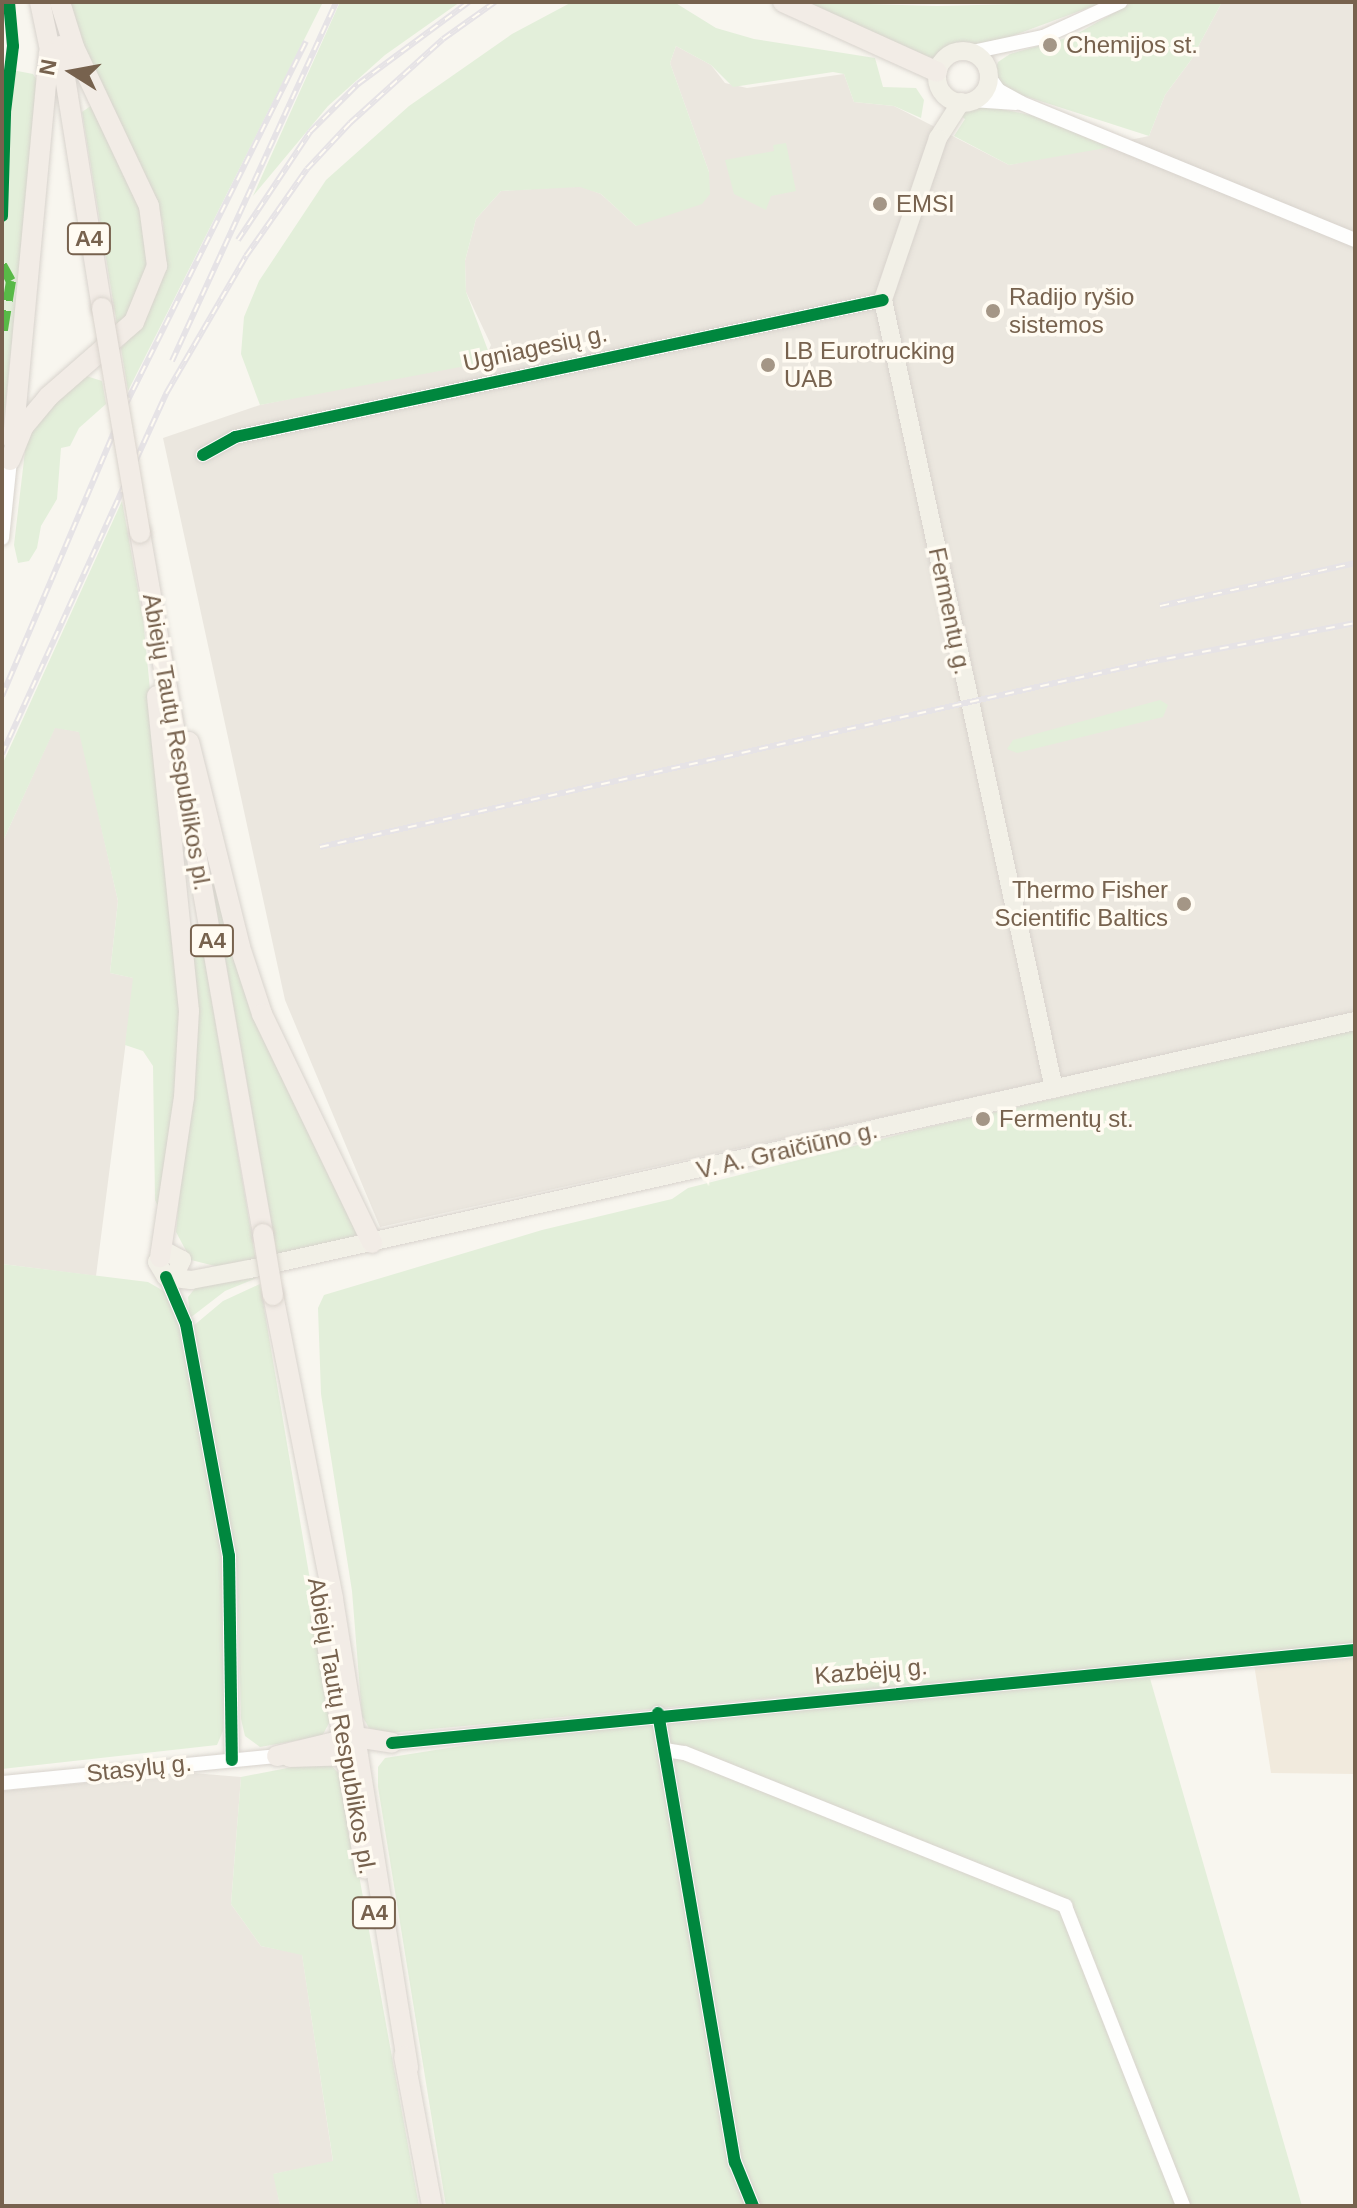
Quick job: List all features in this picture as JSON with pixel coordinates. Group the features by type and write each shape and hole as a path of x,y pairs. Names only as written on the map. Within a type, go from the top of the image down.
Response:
{"highway":[{"name":"Abiejų Tautų Respublikos pl.","path":"40,2 49,53 67,101"},
{"name":"Abiejų Tautų Respublikos pl.","path":"57,2 77,171 305,1477 307,1518 432,2206"},
{"path":"10,460 24,426 48,397 134,322 154,281 159,253 149,206 74,47 57,2"},
{"path":"783,2 939,82"},
{"path":"10,460 41,179 49,53"},
{"path":"41,179 52,163 77,171"},
{"path":"19,385 31,399 48,397"},
{"path":"156,620 159,720 189,1011 184,1097 160,1257"},
{"path":"161,647 250,981 279,1052 372,1243"},
{"path":"277,1756 392,1743"}],"main road":[{"path":"883,300 938,138 939,82 950,54 972,52 988,73 984,91 967,101 938,138"},
{"path":"939,82 967,101"},
{"name":"Fermentų g.","path":"883,300 1054,1089"},
{"name":"V. A. Graičiūno g.","path":"160,1257 172,1252 177,1272 217,1275 372,1243 1355,1021"}],"street":[{"path":"972,52 1007,47 1071,26 1120,2"},
{"path":"1007,47 988,73 998,90 1021,103 1355,240"},
{"path":"967,101 1021,103"},
{"name":"Ugniagesių g.","path":"203,455 235,437 883,300"},
{"path":"2,538 10,460"},
{"path":"177,1272 229,1556 232,1760"},
{"name":"Kazbėjų g.","path":"392,1743 658,1713 1355,1650"},
{"path":"658,1713 735,2162 753,2206"},
{"path":"665,1750 685,1753 1065,1906 1183,2206"},
{"name":"Stasylų g.","path":"2,1783 277,1756"}],"shaded area":[{"path":"1222,2 1355,2 1355,1013 380,1227 285,1000 163,438 260,405 462,363 482,365 491,345 466,292 465,261 476,219 501,191 580,186 601,194 636,226 709,172 670,63 676,46 711,65 725,83 747,88 844,74 854,102 894,106 1009,165 1149,136 1165,95 1191,60"},
{"path":"55,727 80,732 118,901 110,973 134,978 96,1276 2,1264 2,843"},
{"path":"1355,1656 1355,1774 1271,1773 1254,1664"},
{"path":"193,1773 241,1777 231,1904 261,1946 302,1954 333,2162 274,2174 280,2206 2,2206 2,1791"}],"green space":[{"path":"68,2 323,2 128,391 121,348 141,326 157,291 165,253 163,222 96,80"},
{"path":"340,2 460,2 385,55 328,106 253,196"},
{"path":"572,2 674,2 716,28 754,39 875,58 883,87 916,88 924,100 921,118 894,106 854,102 844,74 833,72 733,87 711,65 676,46 670,63 709,172 710,194 702,204 636,226 601,194 580,187 501,191 476,219 465,261 466,292 492,361 260,405 241,354 244,317 259,281 326,180 409,106 512,34"},
{"path":"795,2 937,6 1104,2 979,48 950,48 936,60"},
{"path":"1133,2 1222,2 1191,60 1165,95 1149,136 1003,89 994,74 998,62 1010,54 1073,36"},
{"path":"2,68 33,74 39,83 2,436"},
{"path":"92,105 143,204 150,251 134,311 117,325 82,112"},
{"path":"982,105 1054,120 1117,146 1009,165 954,136 965,119 958,114"},
{"path":"786,143 796,191 771,196 766,210 734,194 725,160 774,151 773,145"},
{"path":"83,375 102,381 106,404 79,428 70,446 61,448 57,499 41,526 37,548 29,561 18,563 14,545 26,443 34,424"},
{"path":"122,501 143,618 183,1027 160,1210 155,1200 153,1066 143,1051 125,1045 133,978 110,973 118,901 79,732 55,728 2,843 2,765"},
{"path":"1160,700 1168,705 1163,717 1017,753 1007,749 1013,740"},
{"path":"203,832 228,925 357,1234 352,1238 277,1255"},
{"path":"204,955 256,1261 219,1267 191,1260 176,1232 195,1027 194,957"},
{"path":"1355,1030 1355,1644 389,1733 369,1728 362,1716 352,1591 321,1394 318,1308 324,1295 542,1230 672,1199 688,1188 929,1127"},
{"path":"2,1264 148,1282 167,1293 179,1324 223,1555 227,1598 223,1731 217,1745 2,1769"},
{"path":"259,1277 225,1291 190,1318 188,1297 196,1287"},
{"path":"260,1284 333,1716 322,1736 260,1747 245,1736 241,1719 237,1570 192,1327 223,1301"},
{"path":"1149,1675 1302,2206 446,2206 378,1787 378,1767 385,1758 555,1731"},
{"path":"318,1762 330,1764 341,1776 419,2206 280,2206 273,2174 333,2161 302,1955 261,1946 231,1904 241,1777"}],"railway":[{"path":"172,361 336,2"},
{"path":"238,240 310,132 358,84 469,2"},
{"path":"2,754 167,392 246,256 307,169 350,123 443,39 495,2"},
{"path":"2,696 125,406 306,41"},
{"path":"1160,606 1355,563"},
{"path":"320,847 1149,662 1355,623"}],"marked path":[{"path":"2,265 11,281 2,336"}],"cycle path":[{"path":"2,216 5,112 13,46 9,2"},
{"path":"203,455 235,437 883,300"},
{"path":"166,1277 186,1324 229,1556 232,1760"},
{"path":"392,1743 1355,1650"},
{"path":"658,1713 735,2162 753,2206"}],"place":[{"name":"Chemijos st.","path":"1050,45"},
{"name":"EMSI","path":"880,204"},
{"name":"Radijo ryšio sistemos","path":"993,311"},
{"name":"LB Eurotrucking UAB","path":"768,365"},
{"name":"Thermo Fisher Scientific Baltics","path":"1184,904"},
{"name":"Fermentų st.","path":"983,1119"}]}
